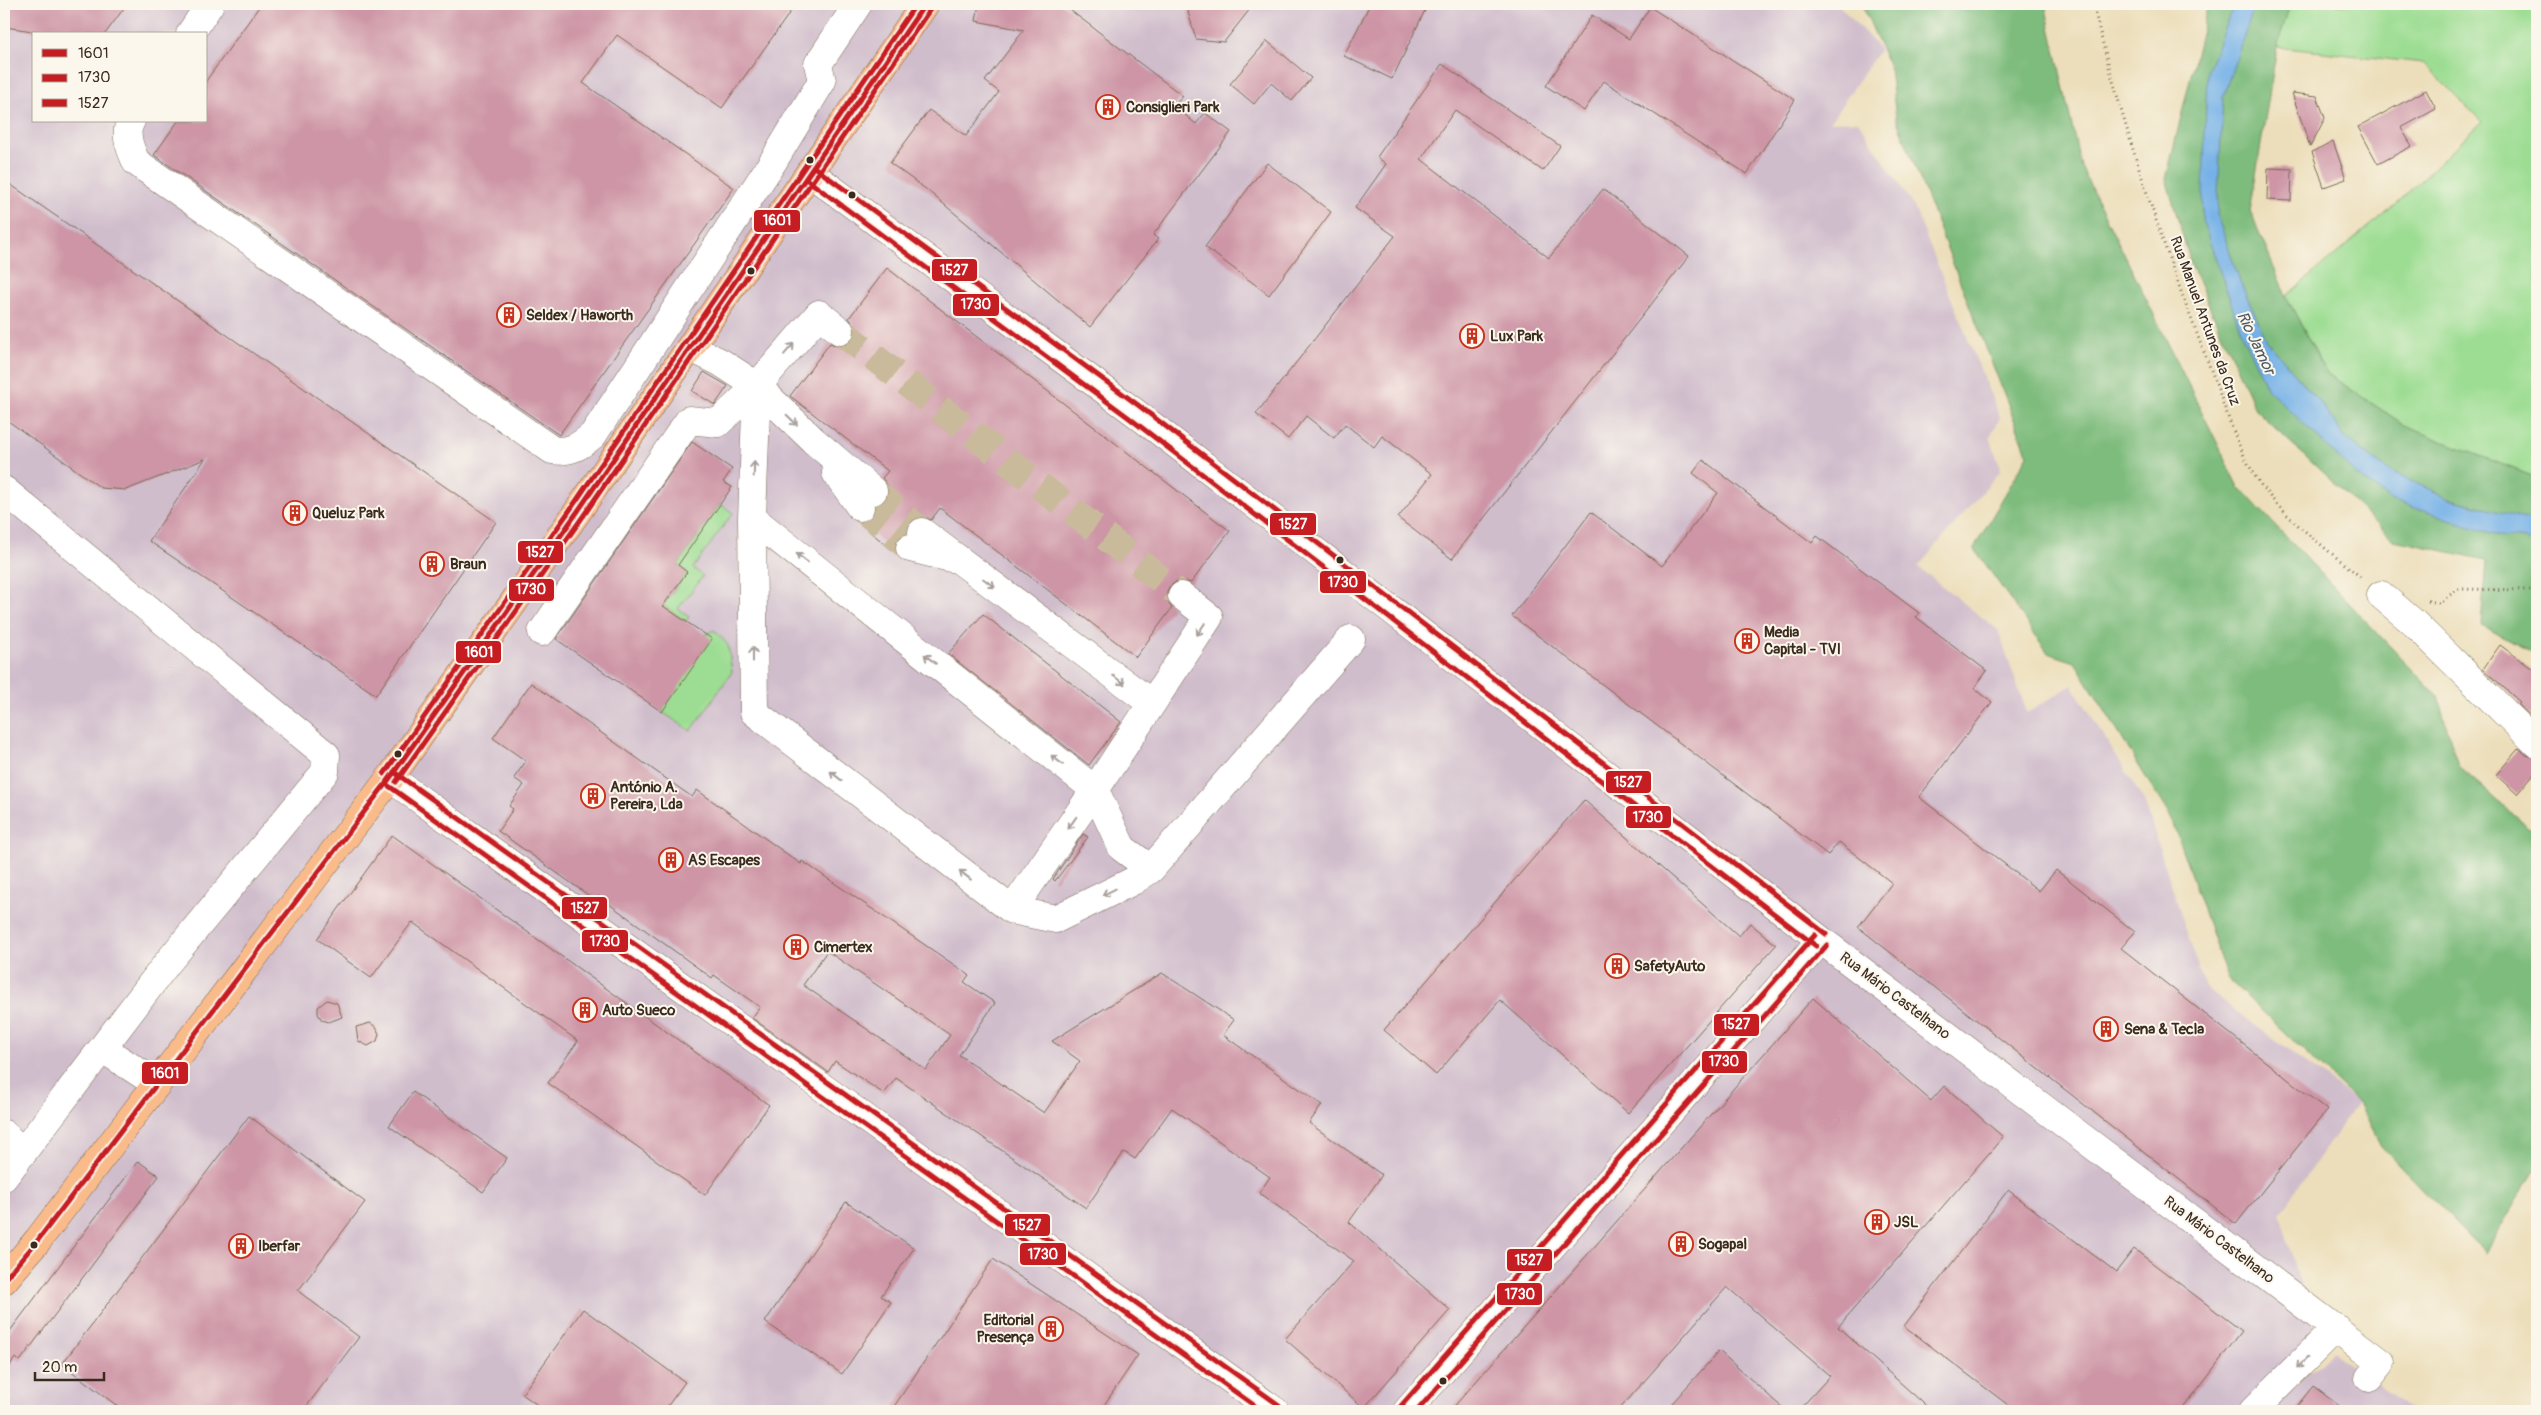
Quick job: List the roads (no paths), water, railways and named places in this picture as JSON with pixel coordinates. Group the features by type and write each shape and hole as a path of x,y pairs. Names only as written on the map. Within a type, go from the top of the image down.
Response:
{"main road":[{"path":"4,1280 38,1240 390,778 691,348 925,4"}],"street":[{"path":"191,32 210,4"},
{"path":"130,122 128,125 128,144 136,162 552,450 564,452 581,445 593,435 774,160 822,81 818,64 858,4"},
{"name":"Rua Mário Castelhano","path":"810,173 1133,411 1821,940 2336,1328 2381,1363 2369,1378"},
{"path":"542,632 690,420 718,423 757,386 819,314 840,331"},
{"path":"691,348 720,362 757,386 814,441 872,492"},
{"path":"757,386 752,518 754,712 1012,910 1056,919 1132,881 1151,868 1350,639"},
{"path":"4,490 326,755 325,772 168,962 4,1177"},
{"path":"752,518 1095,790 1122,848 1151,868"},
{"path":"921,533 1151,703"},
{"path":"2381,595 2414,623 2537,744"},
{"path":"1012,910 1095,790 1209,617 1182,596"},
{"path":"390,778 1275,1411"},
{"path":"1407,1411 1821,940"},
{"path":"103,1049 157,1084"},
{"path":"4,1134 23,1153"},
{"path":"2253,1411 2336,1328"}],"water":[{"name":"Rio Jamor","path":"2234,4 2255,4 2223,97 2217,215 2240,281 2267,341 2322,405 2344,437 2391,472 2451,499 2537,522 2537,542 2504,537 2393,501 2356,475 2268,389 2243,337 2202,220 2207,72"}],"tunnel":[{"path":"840,331 1182,596"},
{"path":"873,491 922,532"},
{"path":"860,507 910,548"}],"place":[{"name":"Consiglieri Park","path":"1108,107"},
{"name":"Seldex / Haworth","path":"509,315"},
{"name":"Lux Park","path":"1472,336"},
{"name":"Queluz Park","path":"295,513"},
{"name":"Braun","path":"432,564"},
{"name":"Media Capital - TVI","path":"1747,641"},
{"name":"António A. Pereira, Lda","path":"593,796"},
{"name":"AS Escapes","path":"671,860"},
{"name":"Cimertex","path":"796,947"},
{"name":"SafetyAuto","path":"1617,966"},
{"name":"Auto Sueco","path":"585,1010"},
{"name":"Sena & Tecla","path":"2106,1029"},
{"name":"JSL","path":"1877,1222"},
{"name":"Sogapal","path":"1681,1244"},
{"name":"Iberfar","path":"241,1246"},
{"name":"Editorial Presença","path":"1051,1329"}]}
